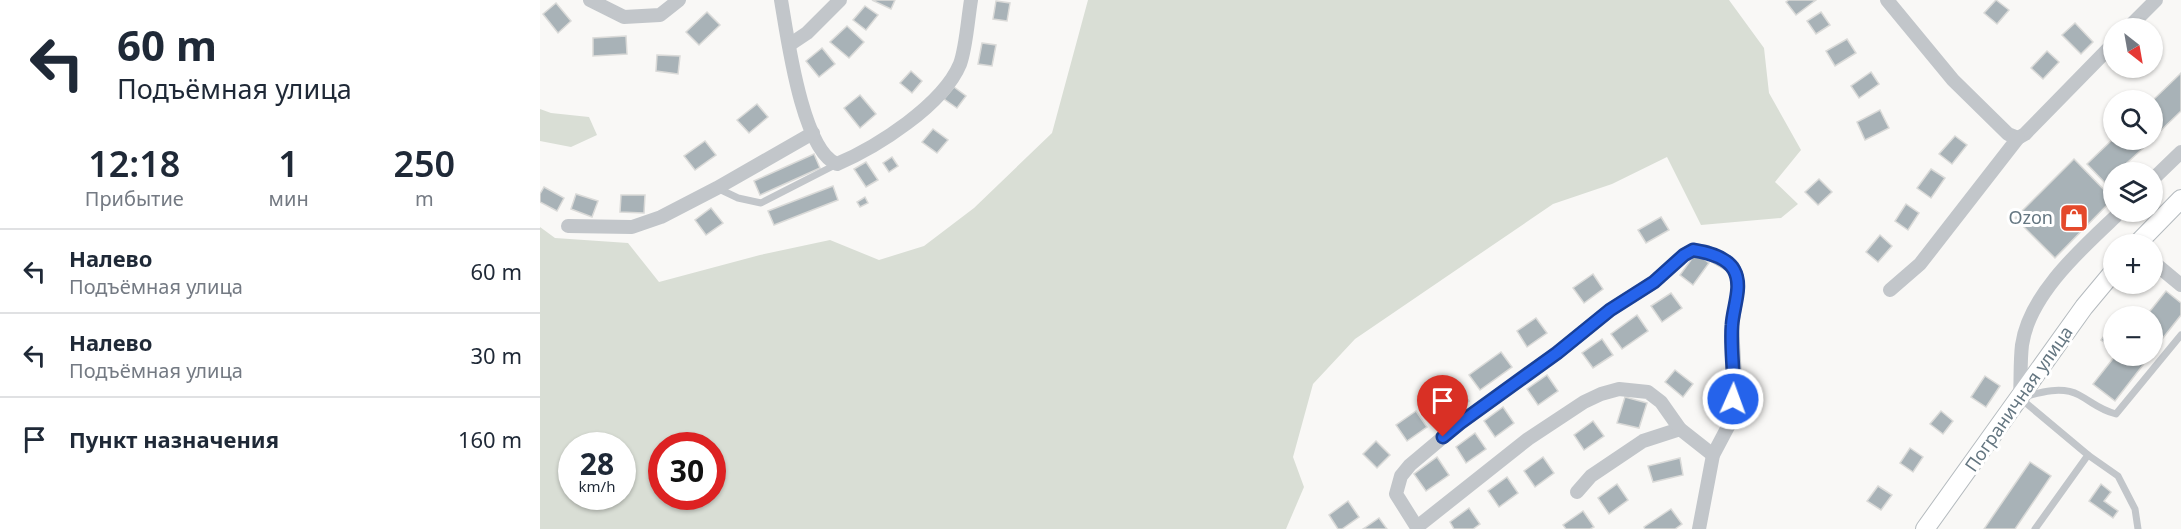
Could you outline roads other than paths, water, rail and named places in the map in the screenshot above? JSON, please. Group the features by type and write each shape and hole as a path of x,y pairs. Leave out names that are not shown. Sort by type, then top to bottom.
{"main road":[{"path":"2147,234 2181,199"},
{"name":"Пограничная улица","path":"1925,529 2084,307 2103,284"}],"street":[{"path":"590,0 624,17 660,15 679,0"},
{"path":"781,0 792,72 813,133 830,161 837,164 859,155 922,112 943,90 960,63 971,0"},
{"path":"789,45 807,33 840,0"},
{"path":"1887,0 1953,80 2008,134 2021,136"},
{"path":"2138,18 2156,0"},
{"path":"1890,290 1920,264 2021,136 2103,55"},
{"path":"568,226 632,227 661,217 717,189 813,133"},
{"path":"2163,169 2181,152"},
{"path":"2020,398 2022,343 2034,309 2051,284 2110,222"},
{"path":"1699,529 1713,455 1731,421 1735,378 1732,326 1738,289 1733,267 1707,252 1693,250 1684,255 1654,282 1610,310 1557,353 1460,423 1410,465 1401,476 1397,486 1396,494 1418,528 1528,439 1584,402 1619,389 1648,392 1661,402 1680,429 1713,455"},
{"path":"2163,270 2181,285"},
{"path":"1577,492 1591,476 1643,441 1680,429"}],"lane":[{"path":"717,189 738,198 760,203 837,164"},
{"path":"2020,398 2048,390 2077,393 2102,410 2116,414 2181,335"},
{"path":"2020,398 2088,455 2118,476 2135,509 2138,529"},
{"path":"2035,529 2088,455"}],"place":[{"name":"Ozon","path":"2074,218"}]}
